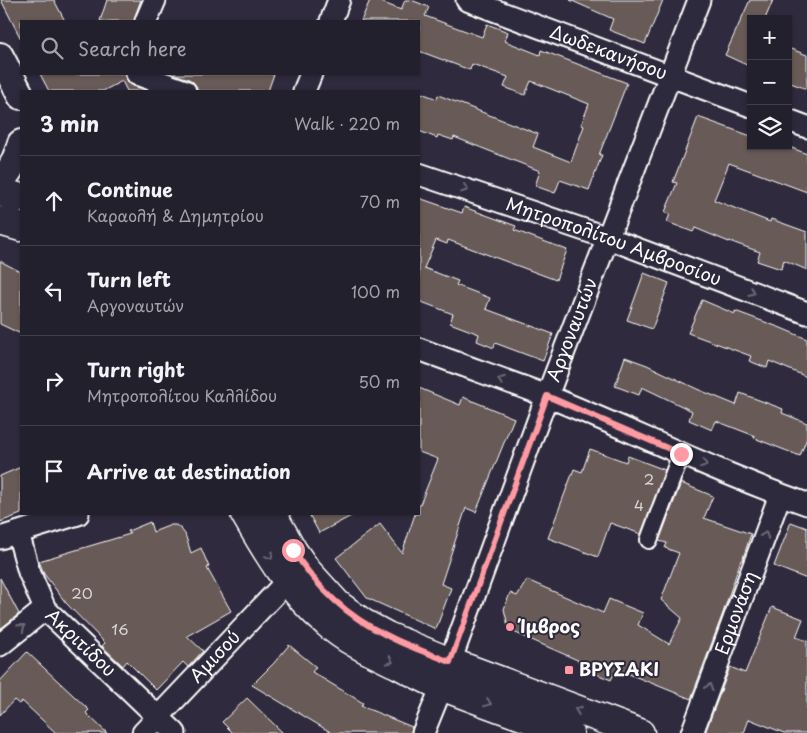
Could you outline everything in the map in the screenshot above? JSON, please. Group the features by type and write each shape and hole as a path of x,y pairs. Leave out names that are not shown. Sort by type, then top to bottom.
{"main road":[{"path":"0,192 20,198"},
{"path":"0,221 20,227"},
{"path":"246,515 272,561 312,610 340,634 378,656 446,674 640,733"},
{"path":"273,515 299,561 337,604 446,674 569,733"}],"street":[{"path":"146,20 155,0"},
{"path":"330,20 339,0"},
{"name":"Δωδεκανήσου","path":"467,0 508,7 669,76 748,105"},
{"name":"Αργοναυτών","path":"423,733 547,396 698,0"},
{"path":"0,56 20,94"},
{"path":"140,75 182,90"},
{"path":"304,90 311,75"},
{"path":"792,121 807,127"},
{"path":"0,182 9,172 20,146"},
{"name":"Μητροπολίτου Αμβροσίου","path":"420,174 608,238 807,313"},
{"path":"420,349 547,396 681,454 780,495 807,504"},
{"path":"649,540 681,454"},
{"name":"Ερμονάση","path":"692,733 780,495"},
{"path":"9,536 75,515"},
{"name":"Ακριτίδου","path":"9,536 29,572 45,609 175,733"},
{"name":"Αμισού","path":"143,733 287,581"},
{"path":"0,645 45,609"}],"building":[{"path":"1,0 54,0 64,20 20,20 20,37"},
{"path":"107,0 141,0 134,20 100,20"},
{"path":"370,0 376,0 401,10 405,0 411,0 429,7 425,16 482,37 487,24 508,32 505,41 540,55 541,50 627,83 599,155 602,155 589,190 560,180 555,193 535,186 540,171 454,137 453,140 438,135 437,138 420,131 420,92 437,99 438,95 538,134 533,147 571,162 584,126 581,125 589,104 531,81 525,95 504,87 508,77 472,64 470,70 420,51 420,20 361,20"},
{"path":"570,0 663,0 645,44 609,30 613,19"},
{"path":"750,0 773,0 767,15 747,15 747,65 725,55"},
{"path":"792,49 807,55 807,89 792,83"},
{"path":"41,75 125,75 128,82 133,86 145,90 126,90 122,81 105,90 48,90"},
{"path":"177,75 274,75 268,90 197,90 194,83"},
{"path":"698,117 747,135 747,150 792,150 792,148 807,154 807,192 729,163 714,200 770,222 771,219 807,232 807,270 784,260 781,269 757,261 760,252 695,228 693,232 667,222 670,214 665,212 677,183 673,182"},
{"path":"420,198 462,213 464,207 516,226 514,230 567,250 556,280 448,240 447,244 436,240 424,268 458,281 456,285 490,298 486,309 553,334 543,361 495,343 494,348 477,341 479,334 450,323 453,314 420,301"},
{"path":"0,261 20,271 20,334 0,324"},
{"path":"644,273 669,283 652,329 627,320"},
{"path":"702,300 735,314 735,311 807,339 807,377 769,361 767,368 749,361 751,356 688,333"},
{"path":"625,357 736,405 740,393 783,409 782,413 807,423 807,438 800,456 716,421 712,430 689,420 692,411 642,387 639,395 615,386"},
{"path":"420,388 460,405 463,397 514,418 476,512 466,508 441,584 451,588 436,629 367,598 336,558 380,524 402,553 415,515 420,515 420,504 438,459 420,452"},
{"path":"590,449 626,462 628,456 665,470 641,534 610,523 598,557 548,538 574,469 582,472"},
{"path":"20,467 20,514 0,522 0,476"},
{"path":"681,483 713,496 704,518 751,534 691,699 619,670 611,680 580,667 582,662 509,630 504,609 510,593 517,596 527,580 603,613 609,599 643,613 638,625 669,644 682,618 661,600 679,553 665,548 667,543 659,541"},
{"path":"310,515 353,515 319,533"},
{"path":"150,522 153,532 176,525 185,534 191,553 201,548 209,567 207,568 231,611 187,636 203,651 188,667 183,662 156,690 127,661 123,666 102,646 105,643 66,603 44,574 39,561 130,534 128,531"},
{"path":"791,522 807,528 807,579 774,566"},
{"path":"0,578 19,614 0,629"},
{"path":"772,607 803,619 796,637 807,641 807,733 784,733 749,719 744,733 705,733 730,667 745,673"},
{"path":"289,645 316,667 312,672 363,703 361,706 412,727 411,733 332,733 252,685"},
{"path":"27,652 89,710 86,713 107,733 56,733 22,701 19,704 14,700 0,715 0,681"},
{"path":"247,698 283,733 233,733 222,722"}],"place":[{"name":"Ίμβρος","path":"510,627"},
{"name":"ΒΡΥΣΑΚΙ","path":"569,670"}],"route":[{"path":"293,550 307,571 337,604 386,636 450,662 547,396 681,454"}]}
